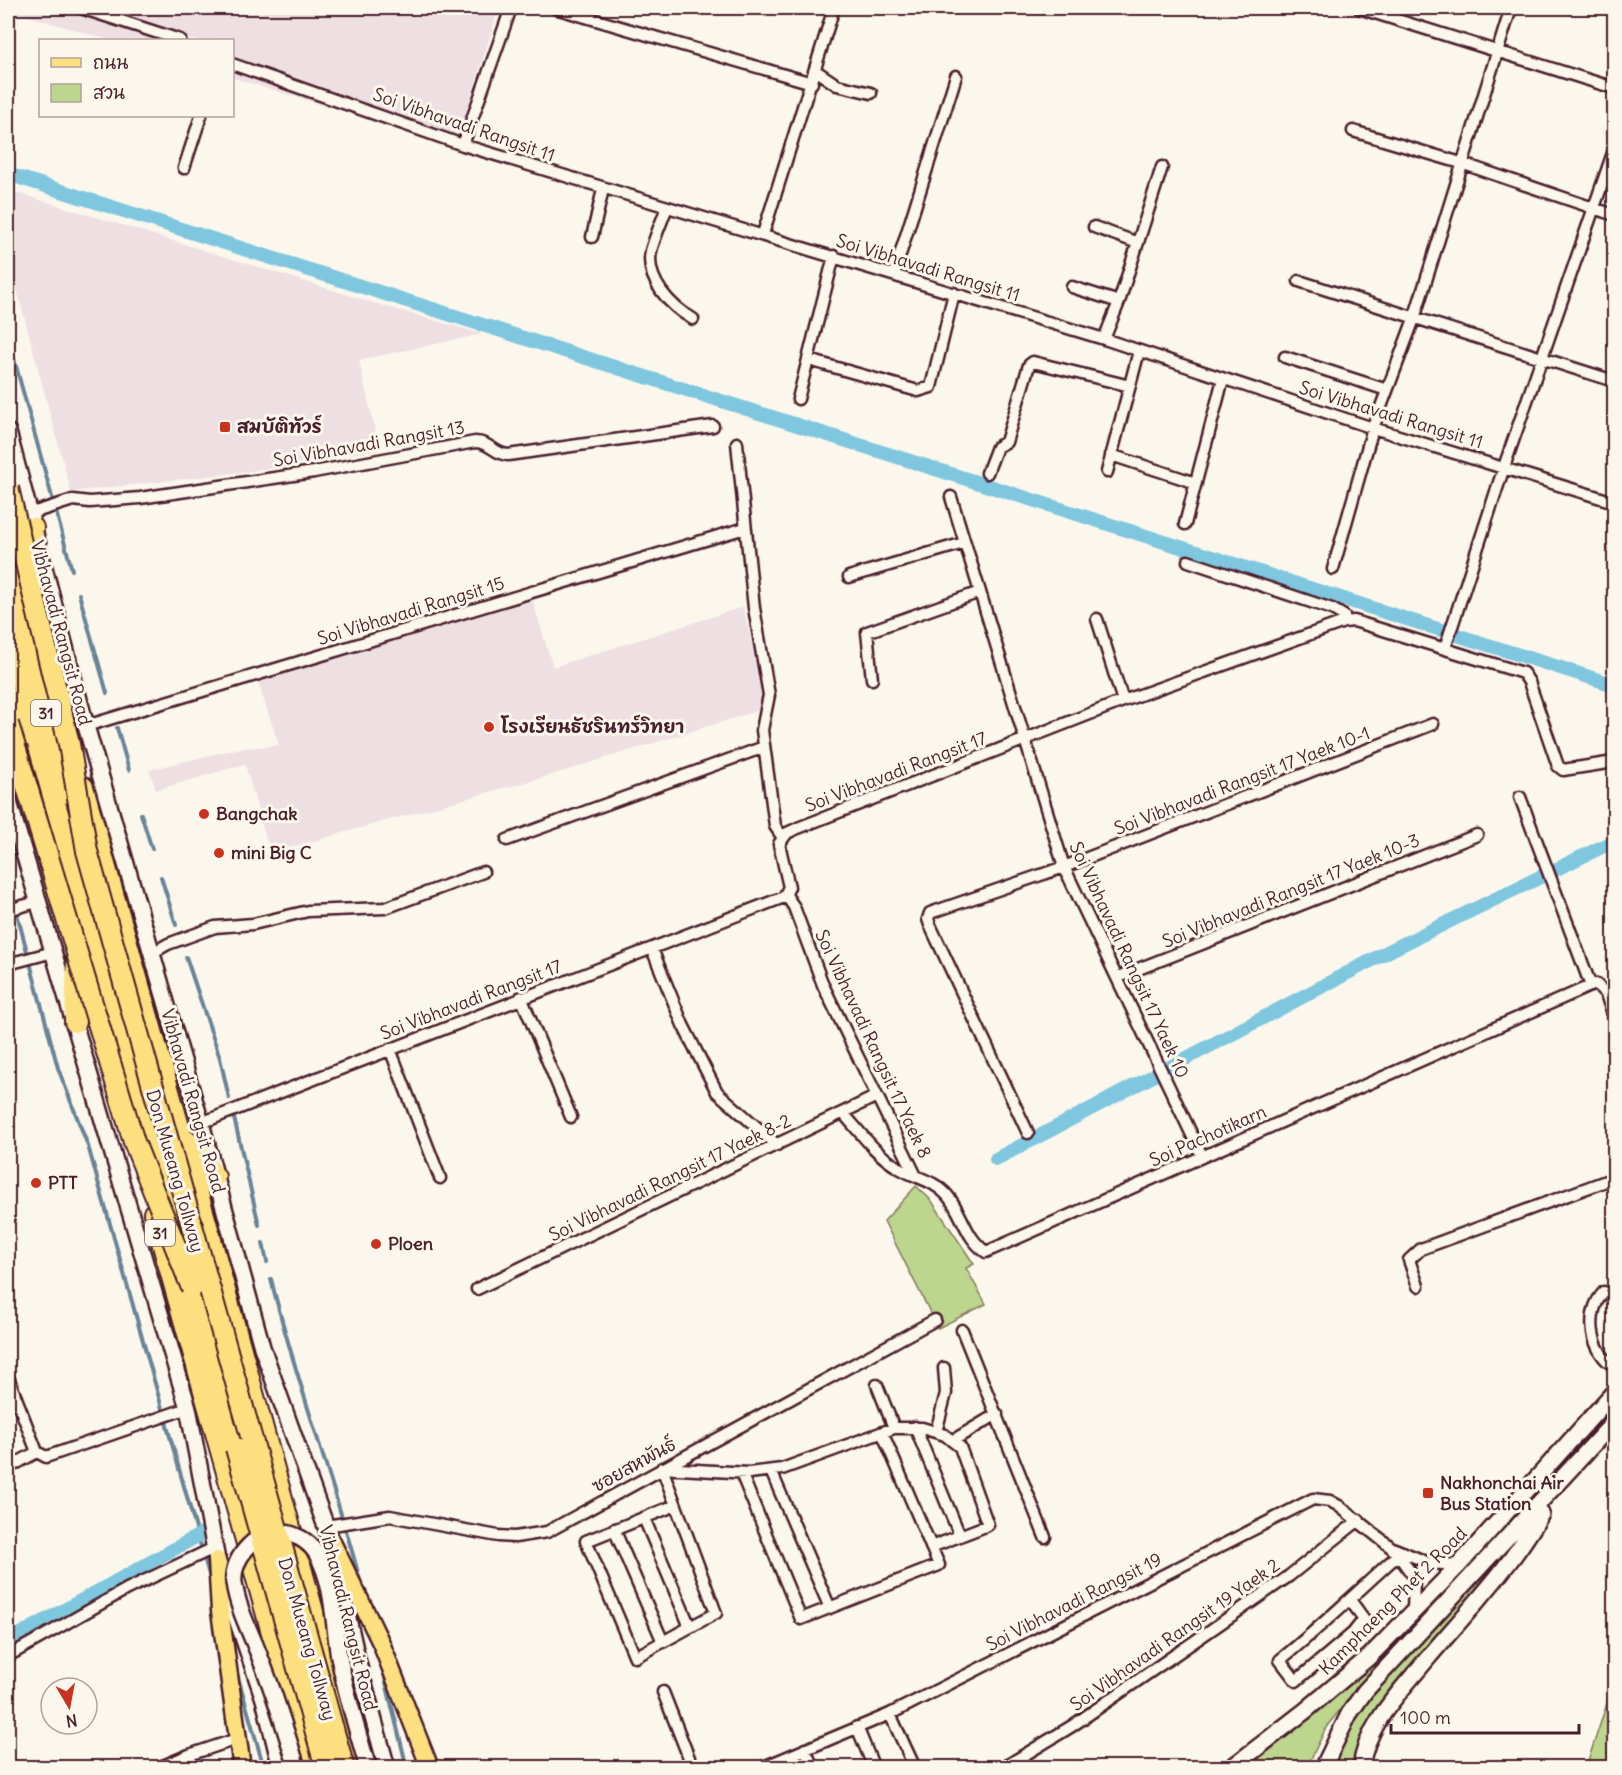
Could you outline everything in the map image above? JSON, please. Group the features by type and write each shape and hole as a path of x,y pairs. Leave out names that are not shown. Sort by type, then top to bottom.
{"highway":[{"path":"8,488 69,744 87,850"},
{"name":"Vibhavadi Rangsit Road","path":"8,520 16,579 181,1130 356,1767"},
{"path":"16,579 31,521"},
{"name":"Don Mueang Tollway","path":"16,579 87,850 344,1767"},
{"name":"Don Mueang Tollway","path":"8,637 326,1767"},
{"name":"31","path":"8,699 310,1767"},
{"path":"8,724 134,1142 192,1288"},
{"path":"75,1022 78,942"},
{"path":"181,1130 215,1177"}],"main road":[{"name":"Vibhavadi Rangsit Road","path":"8,432 86,726 201,1122 262,1347 332,1529 358,1663 387,1767"},
{"name":"31","path":"8,799 10,819 75,1022 188,1408 216,1554 264,1699 281,1767"},
{"name":"Kamphaeng Phet 2 Road","path":"1231,1767 1337,1685 1413,1614 1614,1392"},
{"path":"1323,1767 1348,1714 1365,1691 1552,1493 1614,1422"},
{"path":"1361,1767 1366,1746 1382,1714 1510,1560 1540,1516 1552,1493"},
{"path":"332,1529 381,1643 430,1767"},
{"path":"297,1767 234,1581 240,1556 248,1547 265,1536 283,1533 298,1537 310,1545 323,1568 339,1661 368,1767"},
{"path":"216,1554 220,1611 242,1767"}],"street":[{"path":"81,8 177,39"},
{"path":"464,145 511,8"},
{"path":"555,8 812,83"},
{"path":"763,234 834,8"},
{"path":"1359,8 1614,88"},
{"path":"1333,568 1373,428 1414,319 1511,8"},
{"name":"Soi Vibhavadi Rangsit 11","path":"234,65 464,145 1104,339 1373,428 1504,466 1614,502"},
{"path":"816,71 837,86 871,93"},
{"path":"894,274 956,76"},
{"path":"184,168 201,117"},
{"path":"1353,131 1461,163 1614,214"},
{"path":"1445,648 1504,466 1614,150"},
{"path":"1104,339 1119,302 1162,167"},
{"path":"592,237 603,189"},
{"path":"667,207 650,254 653,270 668,301 693,319"},
{"path":"1094,227 1138,243"},
{"path":"798,399 834,256"},
{"path":"1299,281 1614,381"},
{"path":"1072,287 1119,302"},
{"path":"809,360 918,391 931,387 954,293"},
{"path":"1107,472 1139,351"},
{"path":"1285,357 1387,390"},
{"path":"987,473 997,447 1006,442 1029,365 1032,362 1130,386"},
{"path":"1185,524 1223,378"},
{"name":"Soi Vibhavadi Rangsit 13","path":"31,521 45,507 73,500 90,502 140,498 314,472 475,442 488,444 499,454 508,455 713,426"},
{"path":"737,443 754,608 769,695 762,730 775,826 783,838 779,843 789,886 786,895"},
{"path":"1111,455 1196,483"},
{"name":"Soi Vibhavadi Rangsit 17 Yaek 10","path":"951,497 1064,867 1202,1156"},
{"name":"Soi Vibhavadi Rangsit 15","path":"86,726 745,528"},
{"path":"849,577 964,543"},
{"path":"1188,561 1332,609 1344,616 1345,622"},
{"path":"872,679 867,632 980,592"},
{"path":"1098,620 1123,701"},
{"name":"Soi Vibhavadi Rangsit 17","path":"783,838 798,828 1123,701 1253,652 1354,621 1523,673 1529,682 1558,766 1563,770 1614,762"},
{"name":"Soi Vibhavadi Rangsit 17 Yaek 10-1","path":"1028,1132 928,919 934,910 1064,867 1433,724"},
{"path":"507,840 764,747"},
{"path":"1520,797 1591,986 1596,984 1602,988 1614,1018"},
{"name":"Soi Vibhavadi Rangsit 17 Yaek 10-3","path":"1118,977 1477,834"},
{"path":"152,953 168,944 221,926 253,924 308,910 386,908 483,872"},
{"name":"Soi Vibhavadi Rangsit 17","path":"201,1122 521,997 652,949 786,895"},
{"name":"Soi Vibhavadi Rangsit 17 Yaek 8","path":"786,895 794,907 823,985 916,1176"},
{"path":"8,910 38,902"},
{"path":"652,949 683,1025 717,1092 777,1145"},
{"path":"8,964 53,952"},
{"name":"Soi Pachotikarn","path":"843,1113 878,1153 899,1169 933,1184 948,1196 967,1231 978,1247 986,1252 1591,986"},
{"path":"521,997 571,1117"},
{"path":"390,1049 440,1178"},
{"name":"Soi Vibhavadi Rangsit 17 Yaek 8-2","path":"477,1289 877,1096"},
{"path":"1418,1286 1409,1260 1421,1249 1614,1178"},
{"path":"1604,1292 1598,1298 1591,1317 1594,1337 1605,1361 1614,1366"},
{"name":"ซอยสหพันธ์","path":"332,1529 351,1522 390,1516 498,1536 529,1536 547,1532 935,1320"},
{"path":"962,1330 1045,1538"},
{"path":"936,1432 946,1393 944,1368"},
{"path":"8,1377 37,1452 42,1456 52,1456 188,1408"},
{"path":"877,1385 894,1428"},
{"path":"952,1441 997,1414"},
{"path":"676,1505 586,1541 635,1657 716,1613 676,1505 662,1468 741,1473 771,1471 801,1464 894,1428 915,1427 936,1432 960,1447 988,1525 931,1547"},
{"path":"915,1427 960,1536"},
{"path":"741,1473 801,1619 939,1565 882,1432"},
{"path":"8,1468 37,1452"},
{"path":"771,1471 830,1608"},
{"name":"Soi Vibhavadi Rangsit 19","path":"760,1767 890,1714 1298,1504 1314,1499 1330,1501 1359,1520 1395,1552 1414,1577 1413,1614"},
{"path":"644,1518 690,1627"},
{"name":"Soi Vibhavadi Rangsit 19 Yaek 2","path":"1003,1767 1072,1726 1289,1576 1359,1520"},
{"path":"614,1529 663,1642"},
{"path":"1350,1600 1364,1619 1353,1633 1296,1681 1280,1660 1350,1600 1395,1552"},
{"name":"Soi Vibhavadi Rangsit 19","path":"1395,1552 1429,1563 1459,1565"},
{"path":"8,1656 127,1589 216,1554"},
{"path":"663,1692 693,1767"},
{"path":"890,1714 915,1767"},
{"path":"857,1727 874,1767"},
{"path":"158,1767 237,1739"},
{"path":"805,1749 813,1767"},
{"path":"189,1755 193,1767"}],"shaded area":[{"path":"8,8 499,8 459,135 323,105 234,78 234,39 106,39 8,10"},
{"path":"8,190 482,334 359,360 379,449 252,471 71,492 8,256"},
{"name":"โรงเรียนธัชรินทร์วิทยา","path":"532,599 553,667 743,607 764,693 760,710 548,776 270,853 245,764 156,790 149,770 236,749 279,745 258,682"}],"green space":[{"path":"916,1186 931,1200 974,1264 966,1268 986,1304 938,1328 884,1221"},
{"path":"1614,1403 1614,1412 1528,1511 1361,1684 1327,1726 1307,1767 1247,1768 1368,1670 1548,1483"},
{"path":"1502,1558 1394,1691 1357,1767 1330,1768 1360,1712 1381,1684 1430,1630"},
{"path":"1614,1682 1614,1764 1613,1767 1597,1767 1588,1761"}],"waterway":[{"path":"8,174 1614,685"},
{"path":"8,337 72,570"},
{"path":"79,594 107,693"},
{"path":"117,728 129,770"},
{"path":"141,814 152,849"},
{"path":"996,1159 1393,949 1614,841"},
{"path":"161,877 176,925"},
{"path":"8,880 58,1068 88,1146 211,1582"},
{"path":"186,957 220,1058 229,1098"},
{"path":"234,1118 259,1225"},
{"path":"263,1243 267,1262"},
{"path":"271,1279 361,1584"},
{"path":"8,1641 212,1528"},
{"path":"382,1666 407,1768"},
{"path":"236,1670 264,1768"}],"place":[{"name":"สมบัติทัวร์","path":"225,427"},
{"name":"โรงเรียนธัชรินทร์วิทยา","path":"489,727"},
{"name":"Bangchak","path":"204,814"},
{"name":"mini Big C","path":"219,853"},
{"name":"PTT","path":"36,1183"},
{"name":"Ploen","path":"376,1244"},
{"name":"Nakhonchai Air Bus Station","path":"1428,1493"}]}
